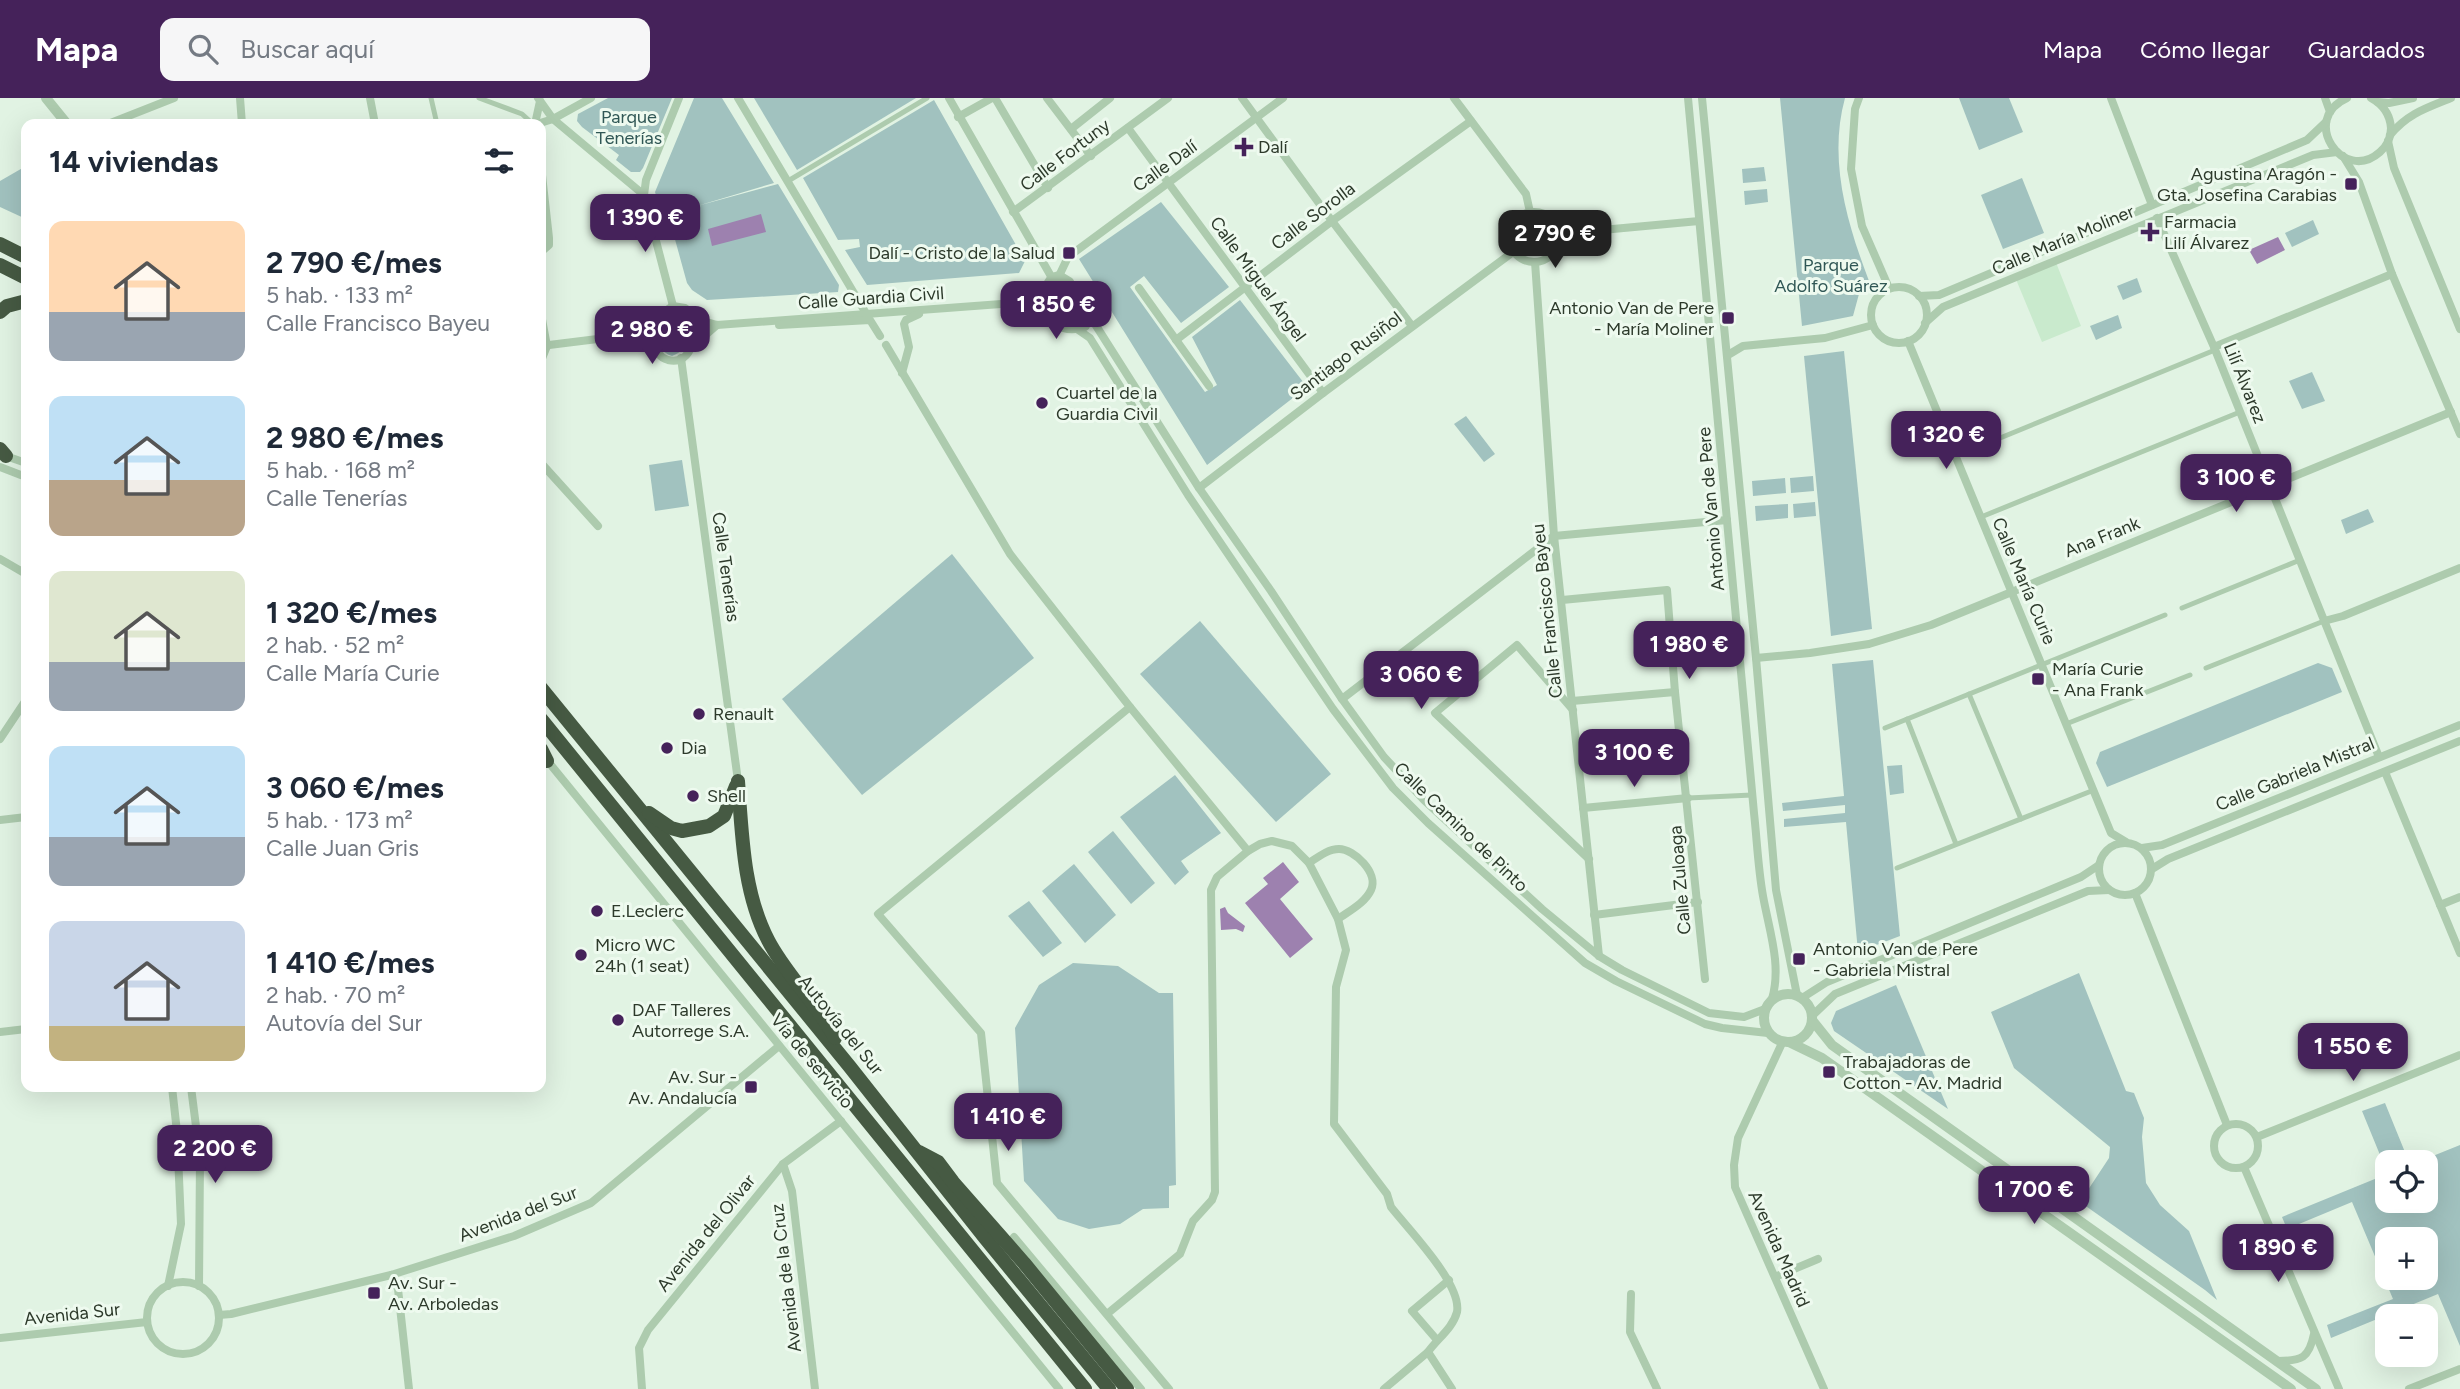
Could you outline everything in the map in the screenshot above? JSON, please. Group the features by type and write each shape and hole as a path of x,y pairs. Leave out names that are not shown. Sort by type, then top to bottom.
{"highway":[{"path":"0,244 21,254"},
{"path":"0,265 21,276"},
{"path":"0,312 6,306 21,302"},
{"name":"Autovía del Sur","path":"546,694 1109,1389"},
{"path":"546,725 1085,1389"},
{"path":"637,805 671,828 694,831 709,826 724,816 738,781"},
{"path":"738,781 748,874 762,926 788,972 824,1017 850,1067"},
{"path":"915,1150 938,1162 957,1177 1014,1237"},
{"path":"938,1162 1127,1389"}],"street":[{"path":"46,98 63,119"},
{"path":"121,119 174,98"},
{"path":"240,98 242,119"},
{"path":"370,98 374,119"},
{"path":"431,98 436,119"},
{"path":"479,98 528,119"},
{"path":"546,121 591,98"},
{"path":"673,306 644,195 648,174 679,98"},
{"path":"738,98 867,314"},
{"path":"788,181 927,98"},
{"path":"949,98 1044,266 1055,277 1069,282 1088,313 1087,322 1077,328 1061,327 1027,302 1045,289 1055,277"},
{"path":"958,117 994,98 1048,188"},
{"path":"1047,98 1091,156"},
{"path":"1071,129 1110,98"},
{"name":"Calle Fortuny","path":"1013,212 1168,98"},
{"path":"1242,98 1412,326"},
{"name":"Calle Dalí","path":"1055,277 1065,259 1283,98"},
{"path":"1454,98 1526,194 1530,212"},
{"name":"Antonio Van de Pere","path":"1688,98 1752,795 1762,892 1777,968 1777,983 1772,999"},
{"name":"Antonio Van de Pere","path":"1702,98 1776,890 1800,997"},
{"path":"1859,98 1855,109 1851,169 1862,226 1889,288"},
{"path":"2111,98 2152,205"},
{"path":"2325,98 2330,112"},
{"path":"2347,98 2330,112 2326,133 2330,144 2359,182 2392,274 2460,434"},
{"path":"2374,100 2389,103 2413,98"},
{"name":"Calle María Moliner","path":"1925,323 1943,307 2313,155 2323,152 2340,154 2353,160 2374,156 2382,150 2401,122 2419,111 2451,98"},
{"path":"536,119 539,100"},
{"path":"539,100 553,119 644,195"},
{"path":"2374,100 2389,117 2394,168 2460,329"},
{"name":"Calle Sorolla","path":"1176,340 1332,221 1471,121"},
{"name":"Calle María Moliner","path":"1919,296 1937,296 2307,140 2326,122"},
{"name":"Calle Miguel Ángel","path":"1128,128 1323,393"},
{"path":"628,180 642,179 648,174"},
{"path":"546,211 549,238 546,248"},
{"path":"1530,212 1544,213 1551,218 1559,234 1556,249 1551,256 1535,262 1519,258 1513,252 1509,236 1510,228 1520,216 1530,212"},
{"name":"Lilí Álvarez","path":"2157,218 2240,412 2379,757"},
{"path":"1559,234 1699,220"},
{"name":"Santiago Rusiñol","path":"1199,488 1513,252"},
{"name":"Calle Francisco Bayeu","path":"1535,262 1554,536 1599,956"},
{"path":"1956,456 2392,274"},
{"path":"1139,288 1209,386"},
{"path":"1889,288 1906,288 1919,296 1924,304 1925,323 1915,337 1900,342 1884,338 1873,325 1871,316 1875,299 1889,288"},
{"path":"1045,289 1043,299 1048,317"},
{"name":"Calle Guardia Civil","path":"693,315 717,325 1027,302"},
{"path":"692,347 696,331 693,315 685,308 673,306 663,313 654,332 656,348 663,358 671,360 681,358 717,325"},
{"path":"902,373 909,347 904,324 911,317 932,310"},
{"name":"Calle Camino de Pinto","path":"1088,313 1199,488 1342,699 1384,757 1424,800 1542,909 1599,956 1709,1013 1744,1017 1765,1009"},
{"path":"763,322 793,326 870,320 880,336"},
{"path":"1728,355 1743,346 1825,338 1873,325"},
{"name":"Calle Camino de Pinto","path":"1077,328 1090,338 1195,505 1333,709 1393,788 1428,823 1585,963 1705,1024 1768,1033"},
{"path":"546,346 654,332"},
{"path":"1726,338 1743,346"},
{"name":"Calle María Curie","path":"1908,341 2111,833"},
{"path":"886,345 1010,554 1248,851"},
{"name":"Calle Tenerías","path":"681,358 738,781"},
{"path":"1981,517 2240,412"},
{"name":"Ana Frank","path":"1756,658 1869,644 1931,625 2451,412"},
{"path":"2,461 21,463"},
{"path":"2,461 21,474"},
{"path":"546,469 598,526"},
{"path":"1342,699 1554,536 1727,520"},
{"path":"0,559 21,571"},
{"path":"2182,608 2300,560"},
{"path":"2206,668 2460,568"},
{"name":"Calle Zuloaga","path":"1562,600 1667,590 1705,979"},
{"path":"1885,728 2165,615"},
{"path":"1589,859 1435,713 1517,645 1572,706 1675,692"},
{"path":"2067,724 2189,675"},
{"path":"1969,694 2021,819"},
{"path":"1130,707 878,914 981,1033 997,1183 1169,1389"},
{"path":"0,739 21,708"},
{"path":"1907,719 1956,844"},
{"name":"Calle Gabriela Mistral","path":"2142,848 2162,845 2460,724"},
{"name":"Calle Gabriela Mistral","path":"2152,869 2168,859 2460,741"},
{"name":"Vía de servicio","path":"546,759 1059,1389"},
{"path":"2385,772 2460,953"},
{"path":"1897,869 2094,790"},
{"path":"1583,808 1752,795"},
{"path":"0,820 21,818"},
{"path":"1812,1018 1835,994 2088,891 2109,890 2120,895 2135,893 2147,883 2152,869 2148,855 2142,848 2111,833 2108,849 2099,865 2100,878 2109,890"},
{"path":"1107,1314 1180,1254 1193,1222 1212,1200 1215,1192 1211,890 1217,877 1260,844 1272,841 1292,845 1309,863 1338,919 1346,950 1336,986 1334,1124 1387,1194 1391,1207 1449,1280 1456,1296 1457,1312 1449,1328 1428,1352 1384,1389"},
{"path":"2108,849 2126,842"},
{"path":"1309,863 1329,851 1344,849 1370,869 1374,878 1372,889 1364,899 1338,919"},
{"path":"1800,997 1827,982 2081,877 2099,865"},
{"path":"2135,893 2227,1125"},
{"path":"2440,905 2460,897"},
{"path":"1594,915 1698,902"},
{"path":"1786,1042 1802,1038 1810,1027 1812,1018 1810,1007 1800,997 1786,993 1772,999 1765,1009 1763,1021 1768,1033 1786,1042 1822,1058 2291,1389"},
{"path":"1812,1018 1832,1045 2316,1389"},
{"path":"0,1032 21,1030"},
{"name":"Avenida Madrid","path":"1786,1042 1738,1138 1734,1165 1735,1187 1824,1389"},
{"name":"Avenida del Sur","path":"219,1315 391,1275 514,1236 591,1203 779,1046"},
{"path":"2257,1137 2460,1055"},
{"path":"168,1286 181,1224 173,1092"},
{"path":"192,1092 200,1158 199,1286"},
{"name":"Avenida del Olivar","path":"642,1389 639,1348 649,1330 783,1164 841,1121"},
{"path":"2237,1123 2246,1126 2257,1137 2258,1152 2251,1163 2244,1167 2227,1166 2216,1155 2215,1138 2227,1125 2237,1123"},
{"name":"Avenida de la Cruz","path":"783,1164 792,1191 815,1389"},
{"path":"2244,1167 2339,1389"},
{"path":"1014,1237 1141,1389"},
{"path":"1775,1277 1818,1259"},
{"path":"391,1275 398,1289 409,1389"},
{"path":"1437,1340 1412,1311 1449,1280"},
{"path":"189,1283 199,1286 209,1293 216,1303 218,1326 205,1346 195,1352 174,1353 156,1341 147,1322 152,1300 168,1286 189,1283"},
{"path":"1631,1294 1630,1332 1657,1389"},
{"name":"Avenida Sur","path":"0,1338 147,1322"},
{"path":"2278,1361 2303,1358 2311,1348 2314,1334"},
{"path":"1428,1352 1452,1389"},
{"path":"2409,1389 2460,1369"}],"green space":[{"name":"Parque Tenerías","path":"608,98 672,98 640,172 631,172 616,160 619,155 577,121 578,114"},
{"path":"694,98 722,98 774,183 697,206 778,184 839,285 838,292 707,300 692,290 687,283 668,214 662,215 655,192"},
{"path":"754,98 916,98 797,170"},
{"name":"Parque Adolfo Suárez","path":"1780,98 1845,98 1838,145 1842,191 1869,281 1859,294 1853,316 1802,326"},
{"path":"1959,98 2009,98 2023,132 1979,150"},
{"path":"934,100 1025,261 1019,273 867,285 845,250 860,247 859,239 838,240 803,178"},
{"path":"1764,167 1766,181 1743,183 1742,169"},
{"path":"21,169 21,217 0,207 0,181"},
{"path":"2022,178 2044,233 2003,249 1981,195"},
{"path":"1767,189 1768,202 1745,205 1744,191"},
{"path":"1161,202 1229,287 1181,323 1144,276 1130,287 1205,392 1217,385 1192,337 1240,300 1307,387 1207,465 1079,259"},
{"path":"2313,220 2319,234 2292,247 2285,233"},
{"path":"2137,278 2142,292 2123,300 2117,286"},
{"path":"1055,282 1066,285 1082,311 1081,321 1064,321 1053,313 1050,298"},
{"path":"676,310 687,315 691,334 683,349 672,356 661,347 659,333 665,320"},
{"path":"2118,315 2122,328 2096,340 2090,326"},
{"path":"1844,351 1872,629 1831,636 1804,356"},
{"path":"2312,372 2325,401 2302,409 2289,381"},
{"path":"1466,416 1495,454 1484,462 1454,424"},
{"path":"682,460 689,506 655,511 649,465"},
{"path":"1813,476 1814,491 1791,493 1790,478"},
{"path":"1785,478 1786,493 1753,496 1752,481"},
{"path":"1815,502 1816,516 1794,518 1793,504"},
{"path":"1788,504 1788,518 1756,521 1755,506"},
{"path":"2368,509 2374,522 2346,534 2341,520"},
{"path":"952,554 1034,658 862,795 782,699"},
{"path":"1200,621 1331,774 1276,822 1140,674"},
{"path":"1873,660 1900,936 1858,952 1846,822 1784,827 1784,819 1845,813 1845,805 1783,811 1782,803 1844,796 1832,664"},
{"path":"2318,663 2332,668 2342,692 2107,787 2096,763 2100,752"},
{"path":"1902,765 1904,793 1890,795 1887,766"},
{"path":"1175,775 1221,833 1181,861 1189,872 1175,885 1120,817"},
{"path":"1113,831 1155,883 1131,904 1088,852"},
{"path":"1074,864 1116,915 1085,943 1042,891"},
{"path":"1029,901 1062,943 1043,957 1008,916"},
{"path":"1073,963 1118,966 1159,993 1173,993 1176,1185 1169,1186 1169,1208 1143,1209 1120,1224 1089,1229 1058,1219 1024,1181 1015,1028 1039,985"},
{"path":"2079,973 2126,1091 2134,1093 2144,1118 2142,1137 2146,1183 2160,1205 2189,1231 2217,1300 2080,1202 2109,1158 2110,1147 2014,1068 1991,1012"},
{"path":"1896,985 1948,1109 1834,1031 1831,1023 1836,1011"},
{"path":"2385,1103 2404,1150 2378,1150 2362,1111"},
{"path":"2460,1145 2460,1346 2438,1294 2414,1304 2380,1304 2393,1299 2389,1290 2438,1290 2438,1227 2375,1227 2375,1256 2352,1202 2287,1229 2282,1217 2375,1179 2375,1213 2438,1213 2438,1154"},
{"path":"2375,1306 2375,1320 2331,1338 2327,1325"}],"shaded area":[{"path":"761,214 766,232 712,246 708,229"},
{"path":"2278,237 2285,250 2257,264 2249,250"},
{"path":"2055,260 2081,326 2042,342 2015,277"},
{"path":"1283,862 1299,882 1280,899 1313,939 1290,958 1245,903 1268,884 1263,878"},
{"path":"1225,907 1228,913 1245,926 1243,932 1236,929 1221,930 1220,909"}],"place":[{"name":"Dalí","path":"1244,147"},
{"name":"Agustina Aragón - Gta. Josefina Carabias","path":"2351,184"},
{"name":"Farmacia Lilí Álvarez","path":"2150,232"},
{"name":"Dalí - Cristo de la Salud","path":"1069,253"},
{"name":"Antonio Van de Pere - María Moliner","path":"1728,318"},
{"name":"Cuartel de la Guardia Civil","path":"1042,403"},
{"name":"María Curie - Ana Frank","path":"2038,679"},
{"name":"Renault","path":"699,714"},
{"name":"Dia","path":"667,748"},
{"name":"Shell","path":"693,796"},
{"name":"E.Leclerc","path":"597,911"},
{"name":"Micro WC 24h (1 seat)","path":"581,955"},
{"name":"Antonio Van de Pere - Gabriela Mistral","path":"1799,959"},
{"name":"DAF Talleres Autorrege S.A.","path":"618,1020"},
{"name":"Trabajadoras de Cotton - Av. Madrid","path":"1829,1072"},
{"name":"Av. Sur - Av. Andalucía","path":"751,1087"},
{"name":"Av. Sur - Av. Arboledas","path":"374,1293"}]}
